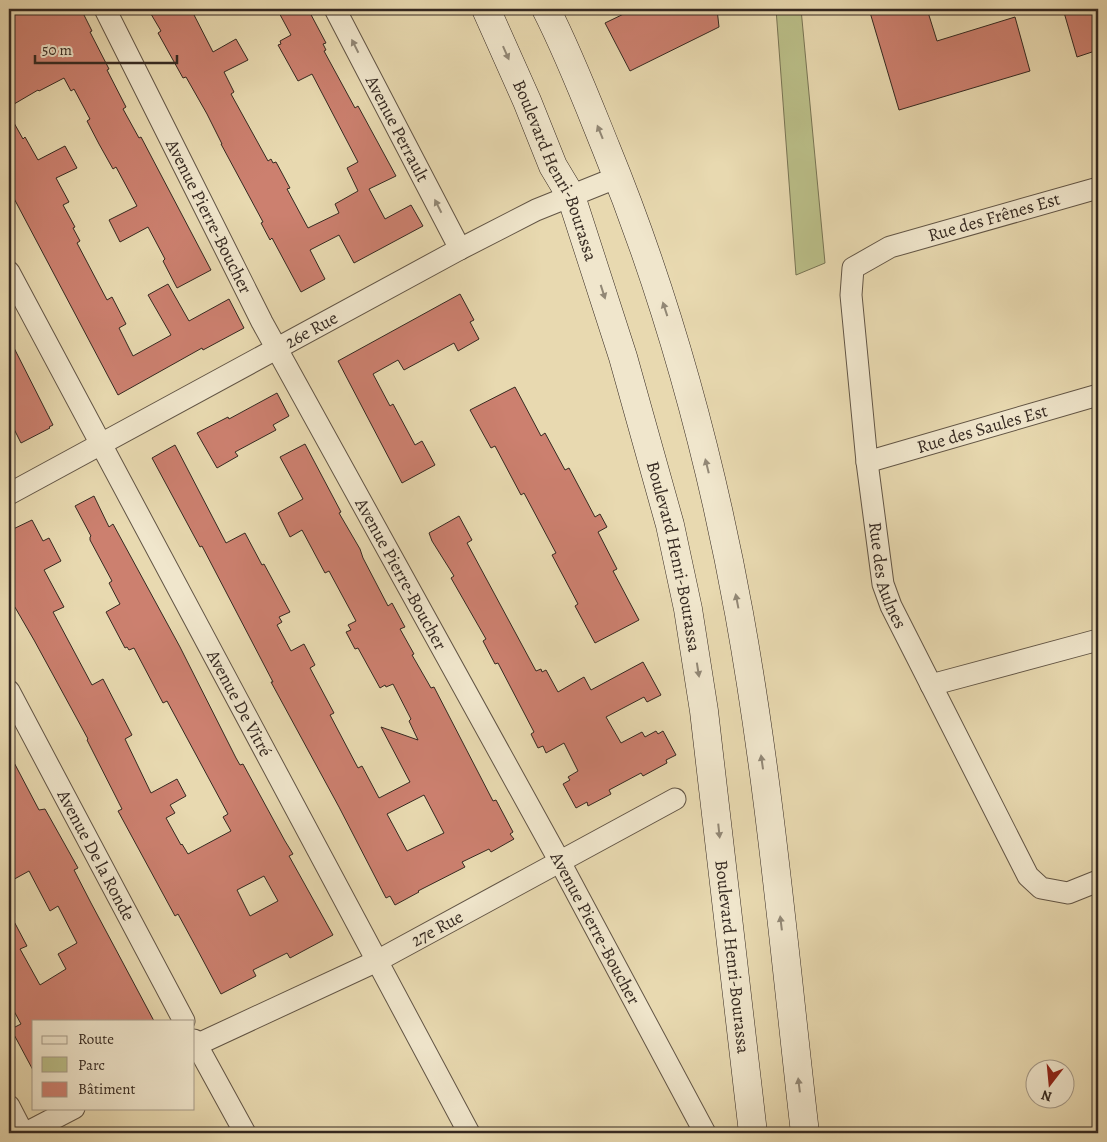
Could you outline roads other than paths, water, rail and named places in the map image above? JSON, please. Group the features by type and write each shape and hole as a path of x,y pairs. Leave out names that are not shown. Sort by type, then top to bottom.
{"main road":[{"name":"Boulevard Henri-Bourassa","path":"486,9 527,101 553,166 571,196 623,357 670,525 688,609 712,771 753,1133"},
{"path":"546,9 582,88 618,177 674,338 719,514 739,612 763,768 804,1133"}],"street":[{"name":"Avenue Pierre-Boucher","path":"105,9 262,322 560,862 705,1133"},
{"name":"Avenue Perrault","path":"335,9 460,249"},
{"name":"26e Rue","path":"9,494 460,249 536,210 618,177"},
{"name":"Rue des Frênes Est","path":"890,247 1098,188"},
{"name":"Rue des Aulnes","path":"890,247 853,268 851,299 867,462 883,584 891,606 1028,876 1041,888 1068,893 1098,881"},
{"name":"Avenue De Vitré","path":"9,272 469,1133"},
{"name":"Rue des Saules Est","path":"867,462 1098,395"},
{"path":"931,686 1098,640"},
{"name":"Avenue De la Ronde","path":"9,691 183,1020"},
{"name":"27e Rue","path":"195,1043 377,961 675,798"},
{"path":"195,1043 245,1133"},
{"path":"9,1106 25,1133 70,1110"}]}
